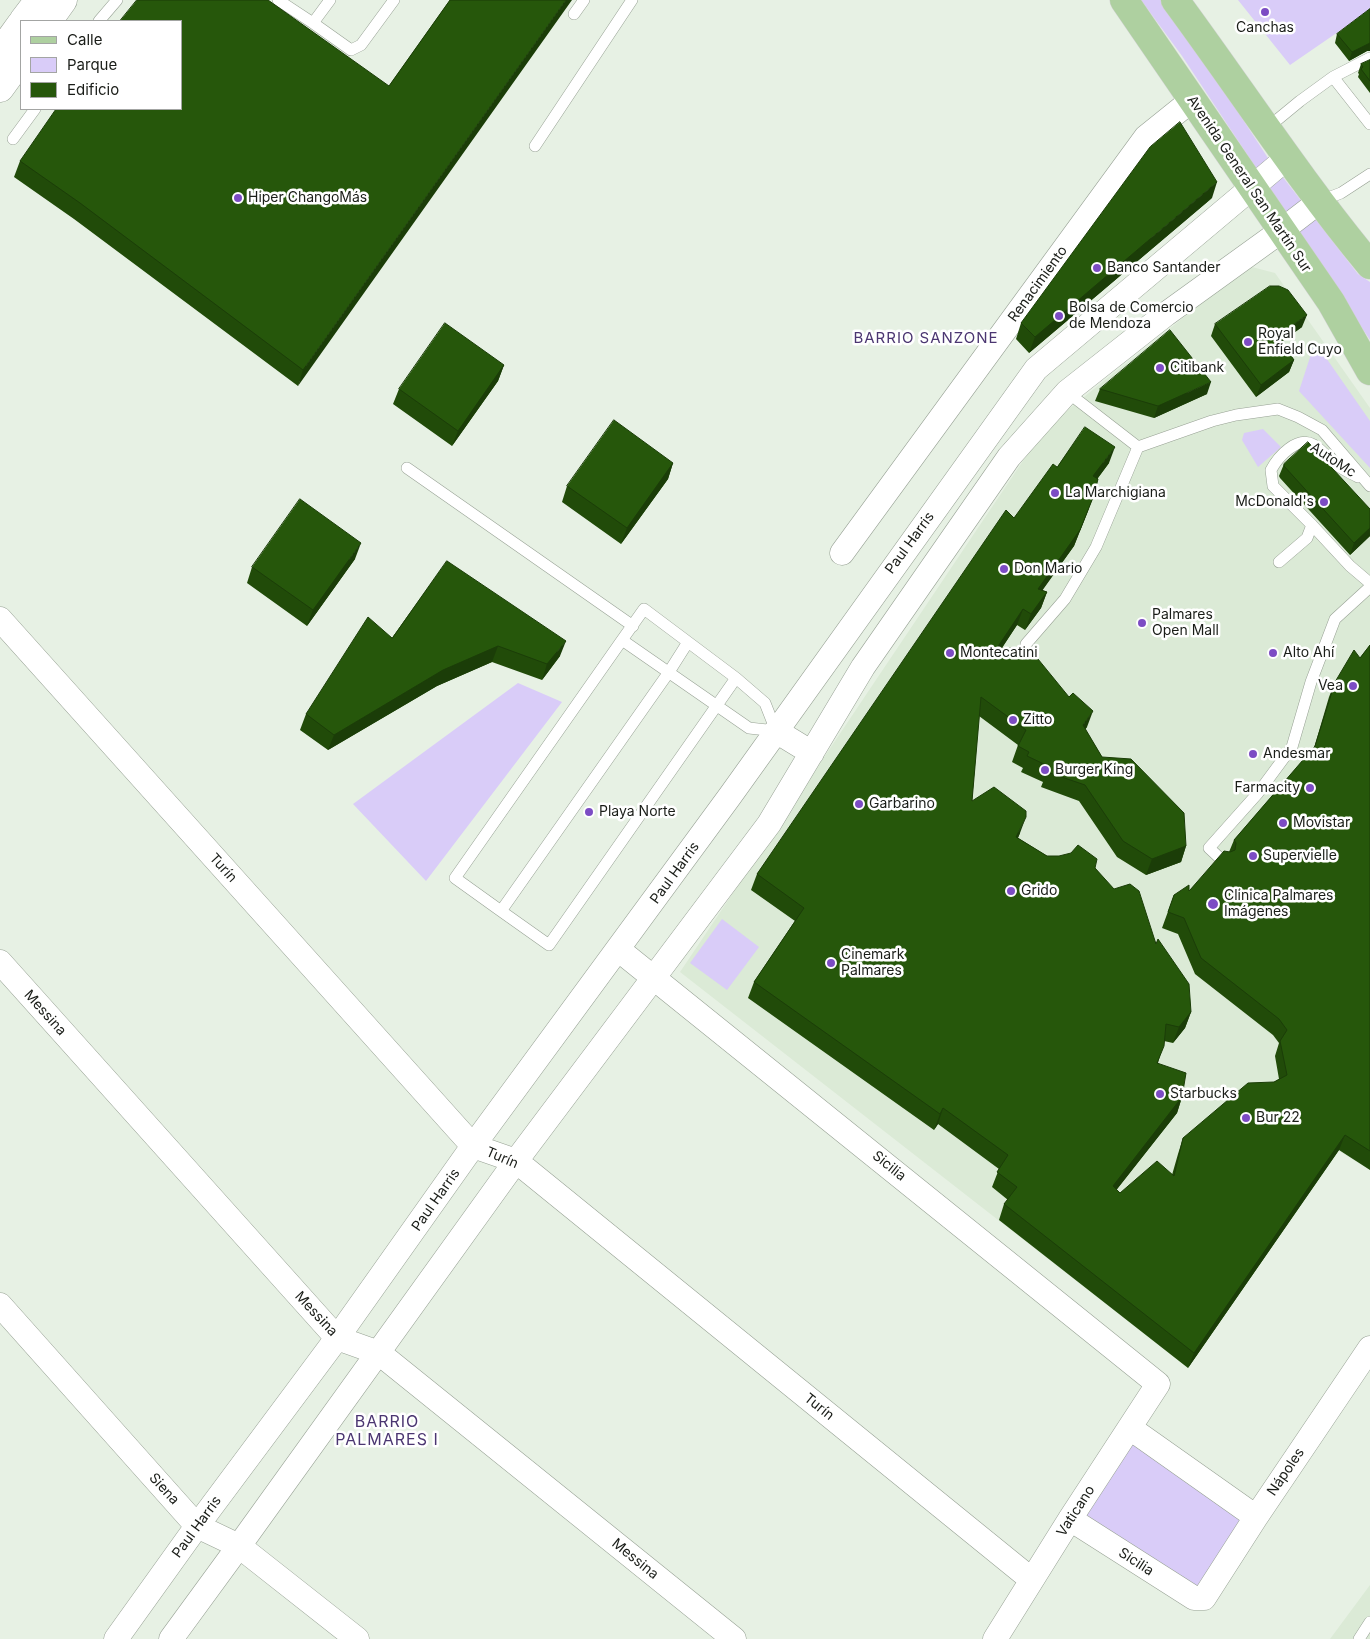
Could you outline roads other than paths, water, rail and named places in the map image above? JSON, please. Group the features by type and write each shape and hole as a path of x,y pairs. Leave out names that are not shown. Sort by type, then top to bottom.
{"main road":[{"name":"Avenida General San Martín Sur","path":"1124,0 1250,187 1331,302 1370,371"},
{"path":"1175,0 1287,158 1370,265"}],"street":[{"path":"25,20 39,0"},
{"path":"49,20 63,0"},
{"path":"0,88 13,37"},
{"name":"Renacimiento","path":"842,552 1146,137 1192,100"},
{"name":"Paul Harris","path":"116,1639 197,1526 337,1338 474,1146 619,950 1036,369 1250,187 1287,158"},
{"path":"171,1639 516,1161 769,824 867,661 1009,457 1067,392 1166,314 1320,201"},
{"path":"1036,369 1067,392"},
{"name":"Turín","path":"0,619 474,1146 516,1161 1032,1580"},
{"path":"776,731 812,753"},
{"name":"Sicilia","path":"619,950 1158,1384"},
{"name":"Messina","path":"0,962 337,1338 379,1353 734,1639"},
{"name":"Siena","path":"0,1305 197,1526 239,1546 357,1639"},
{"name":"Nápoles","path":"1204,1598 1370,1348"},
{"name":"Vaticano","path":"995,1639 1158,1384"},
{"path":"1130,1428 1256,1518"},
{"name":"Sicilia","path":"1070,1519 1194,1598 1204,1598"}],"lane":[{"path":"100,20 117,0"},
{"path":"278,0 351,50 361,45 394,0"},
{"path":"313,23 330,0"},
{"path":"574,14 584,0"},
{"path":"535,146 632,0"},
{"path":"1266,129 1300,101 1334,77 1370,58"},
{"path":"1334,77 1370,124"},
{"path":"13,139 34,110"},
{"path":"1320,201 1340,193 1370,174"},
{"path":"1067,392 1138,447"},
{"path":"1026,644 1065,599 1096,547 1138,447 1212,421 1236,415 1278,409 1322,430 1367,483"},
{"name":"AutoMc","path":"1312,525 1273,486 1271,470 1276,460 1293,446 1301,442 1313,444 1337,466 1367,483"},
{"path":"407,468 632,626"},
{"path":"1279,562 1307,538 1312,525 1350,566 1370,583"},
{"path":"1223,861 1209,848 1258,793 1292,747 1311,682 1335,619 1370,587"},
{"path":"622,640 669,672 717,706 749,728 776,731 765,703 736,678 644,609 622,640 455,878 549,945 717,706 736,678"},
{"path":"501,911 669,672 688,642"},
{"path":"1359,1639 1370,1622"}],"place":[{"name":"Canchas","path":"1265,12"},
{"name":"Hiper ChangoMás","path":"238,198"},
{"name":"Banco Santander","path":"1097,268"},
{"name":"Bolsa de Comercio de Mendoza","path":"1059,316"},
{"name":"Royal Enfield Cuyo","path":"1248,342"},
{"name":"Citibank","path":"1160,368"},
{"name":"La Marchigiana","path":"1055,493"},
{"name":"McDonald's","path":"1324,502"},
{"name":"Don Mario","path":"1004,569"},
{"name":"Palmares Open Mall","path":"1142,623"},
{"name":"Montecatini","path":"950,653"},
{"name":"Alto Ahí","path":"1273,653"},
{"name":"Vea","path":"1353,686"},
{"name":"Zitto","path":"1013,720"},
{"name":"Andesmar","path":"1253,754"},
{"name":"Burger King","path":"1045,770"},
{"name":"Farmacity","path":"1310,788"},
{"name":"Garbarino","path":"859,804"},
{"name":"Playa Norte","path":"589,812"},
{"name":"Movistar","path":"1283,823"},
{"name":"Supervielle","path":"1253,856"},
{"name":"Grido","path":"1011,891"},
{"name":"Clinica Palmares Imágenes","path":"1213,904"},
{"name":"Cinemark Palmares","path":"831,963"},
{"name":"Starbucks","path":"1160,1094"},
{"name":"Bur 22","path":"1246,1118"}],"district":[{"name":"BARRIO SANZONE","path":"926,338"},
{"name":"BARRIO PALMARES I","path":"387,1431"}]}
